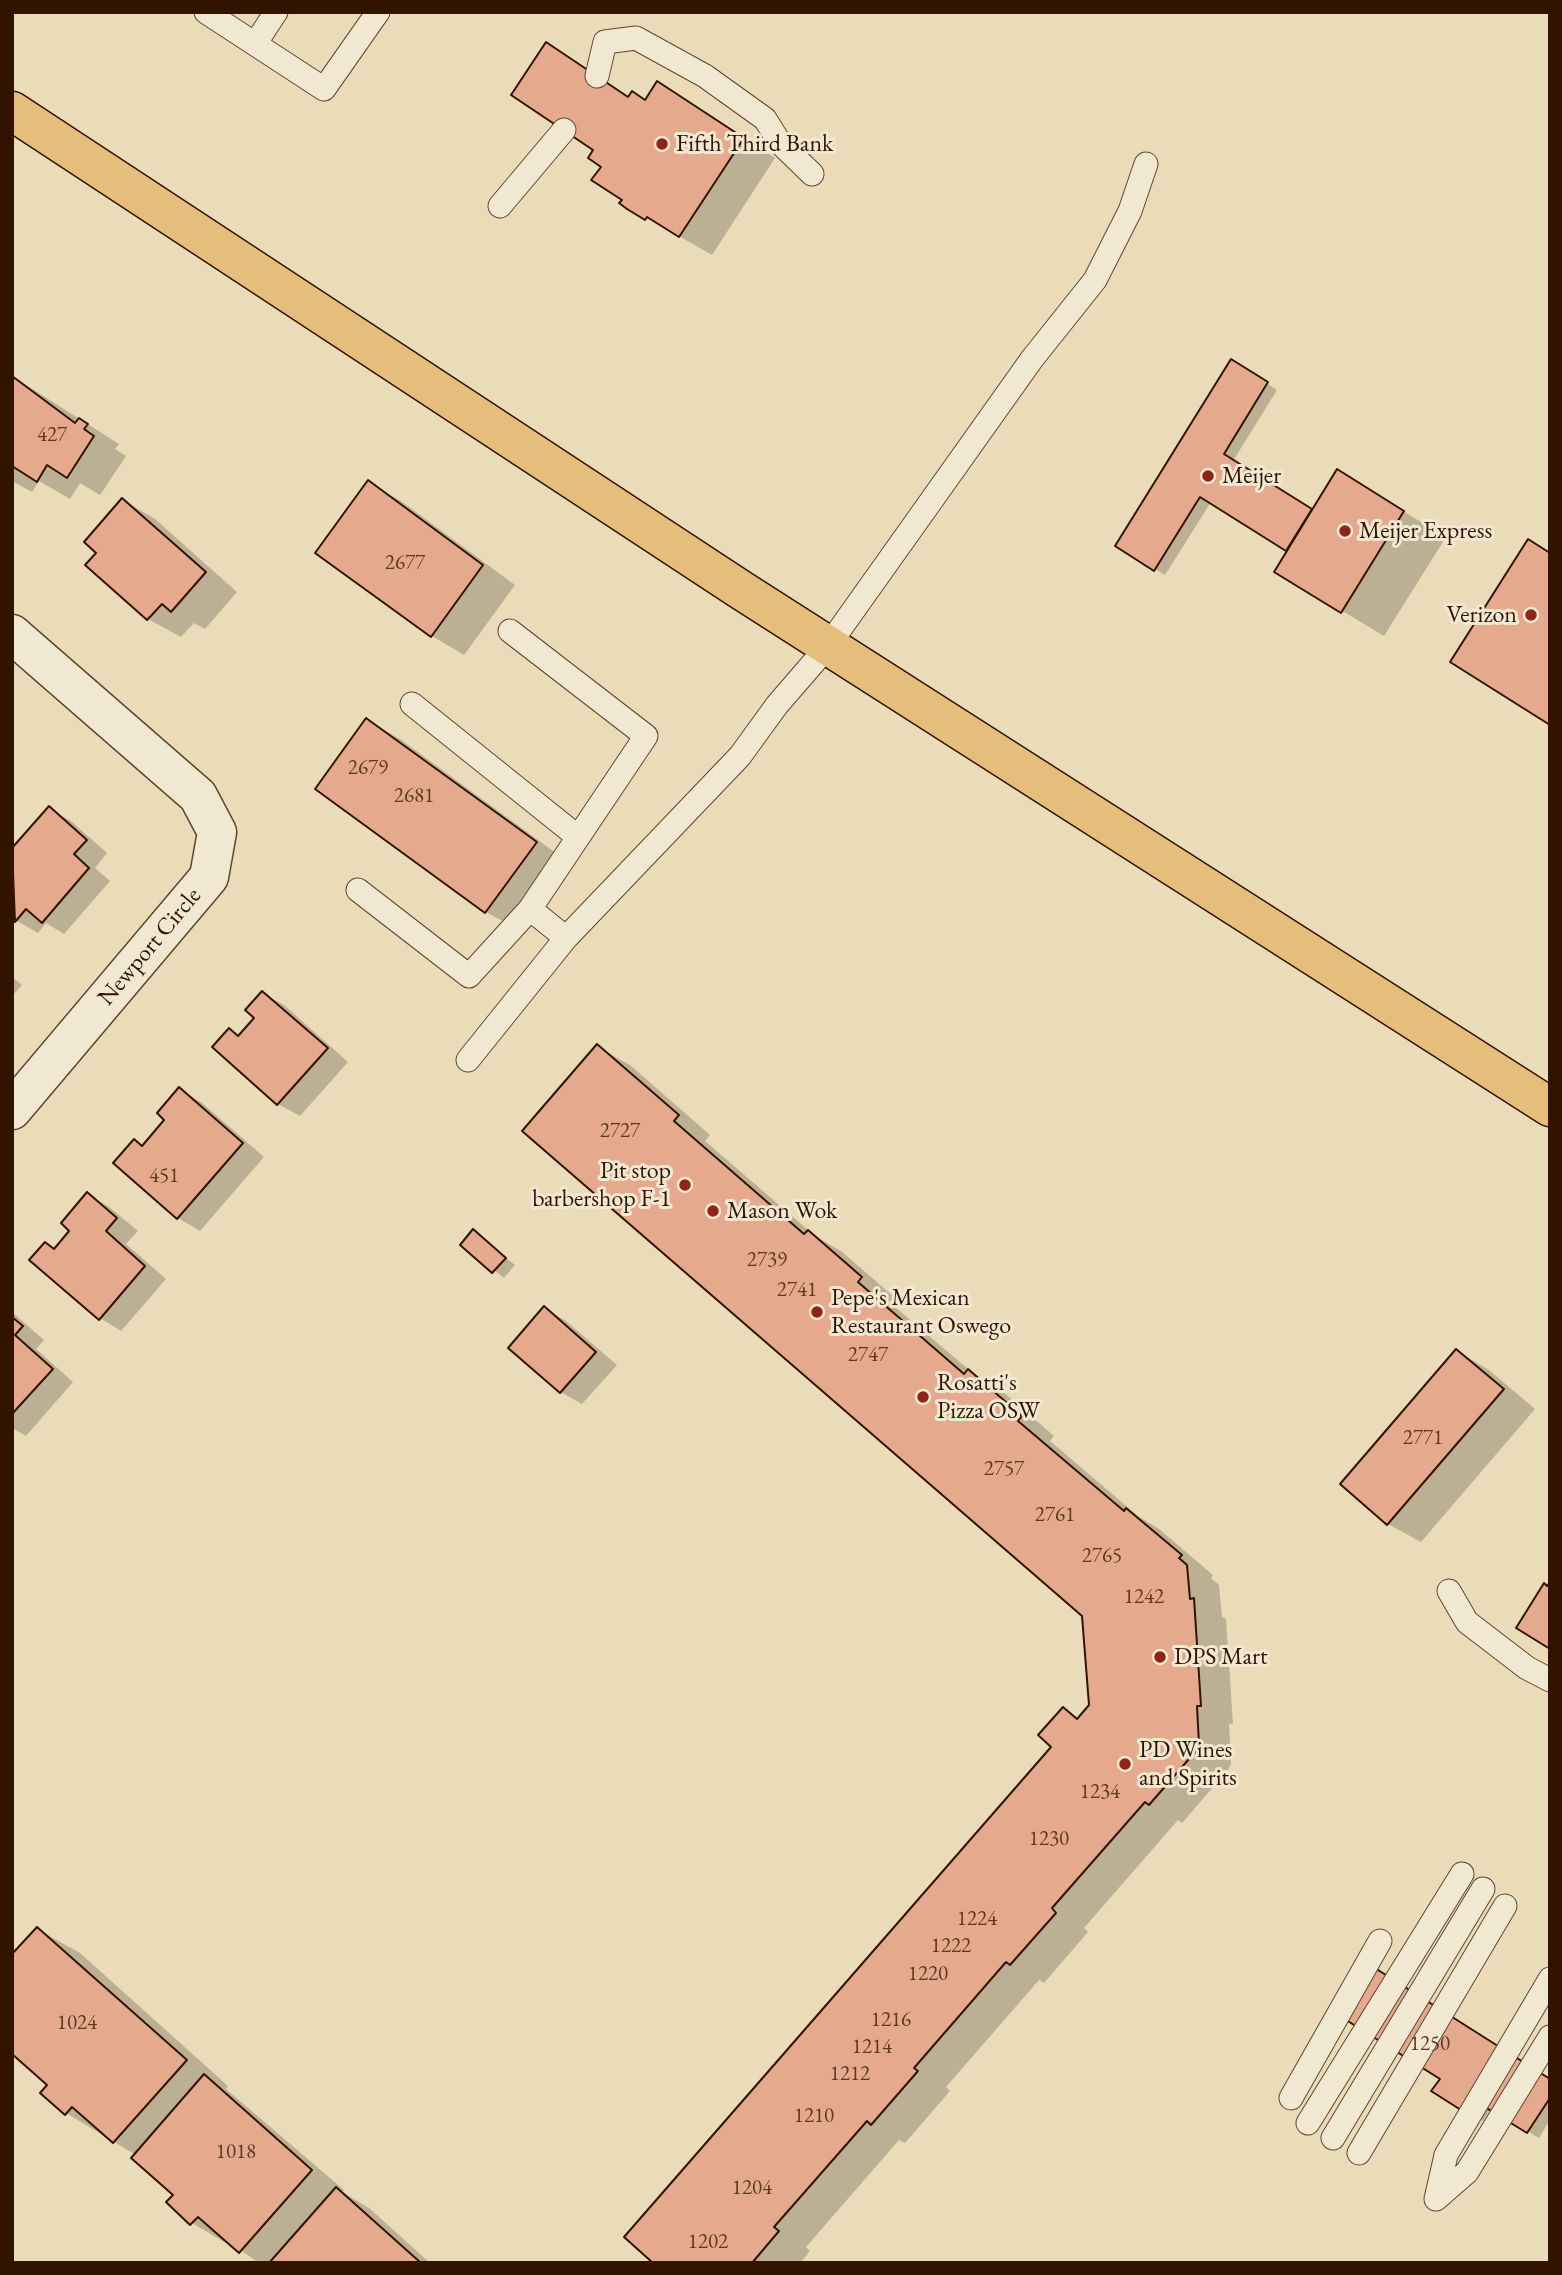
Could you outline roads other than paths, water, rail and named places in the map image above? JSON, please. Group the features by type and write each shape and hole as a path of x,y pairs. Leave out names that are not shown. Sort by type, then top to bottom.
{"main road":[{"path":"12,111 828,646 1550,1107"}],"street":[{"name":"Newport Circle","path":"12,634 198,796 217,832 209,877 12,1110"}],"lane":[{"path":"206,12 324,89 378,12"},
{"path":"255,44 276,12"},
{"path":"597,76 605,42 636,38 705,76 765,119 780,143 813,174"},
{"path":"500,206 564,130"},
{"path":"468,1060 566,938 740,756 777,705 828,646 1032,359 1096,280 1130,211 1146,164"},
{"path":"358,891 469,976 530,909 646,736 510,631"},
{"path":"412,704 578,837"},
{"path":"530,909 566,938"},
{"path":"1449,1591 1466,1622 1527,1668 1550,1680"},
{"path":"1308,2123 1462,1874"},
{"path":"1332,2138 1483,1889"},
{"path":"1359,2153 1505,1906"},
{"path":"1291,2098 1380,1941"},
{"path":"1550,1979 1446,2155 1436,2199 1467,2172 1550,2037"}],"place":[{"name":"Fifth Third Bank","path":"662,144"},
{"name":"Meijer","path":"1208,476"},
{"name":"Meijer Express","path":"1345,531"},
{"name":"Verizon","path":"1531,615"},
{"name":"Pit stop barbershop F-1","path":"685,1185"},
{"name":"Mason Wok","path":"713,1211"},
{"name":"Pepe's Mexican Restaurant Oswego","path":"817,1312"},
{"name":"Rosatti's Pizza OSW","path":"923,1397"},
{"name":"DPS Mart","path":"1160,1657"},
{"name":"PD Wines and Spirits","path":"1125,1764"}]}
